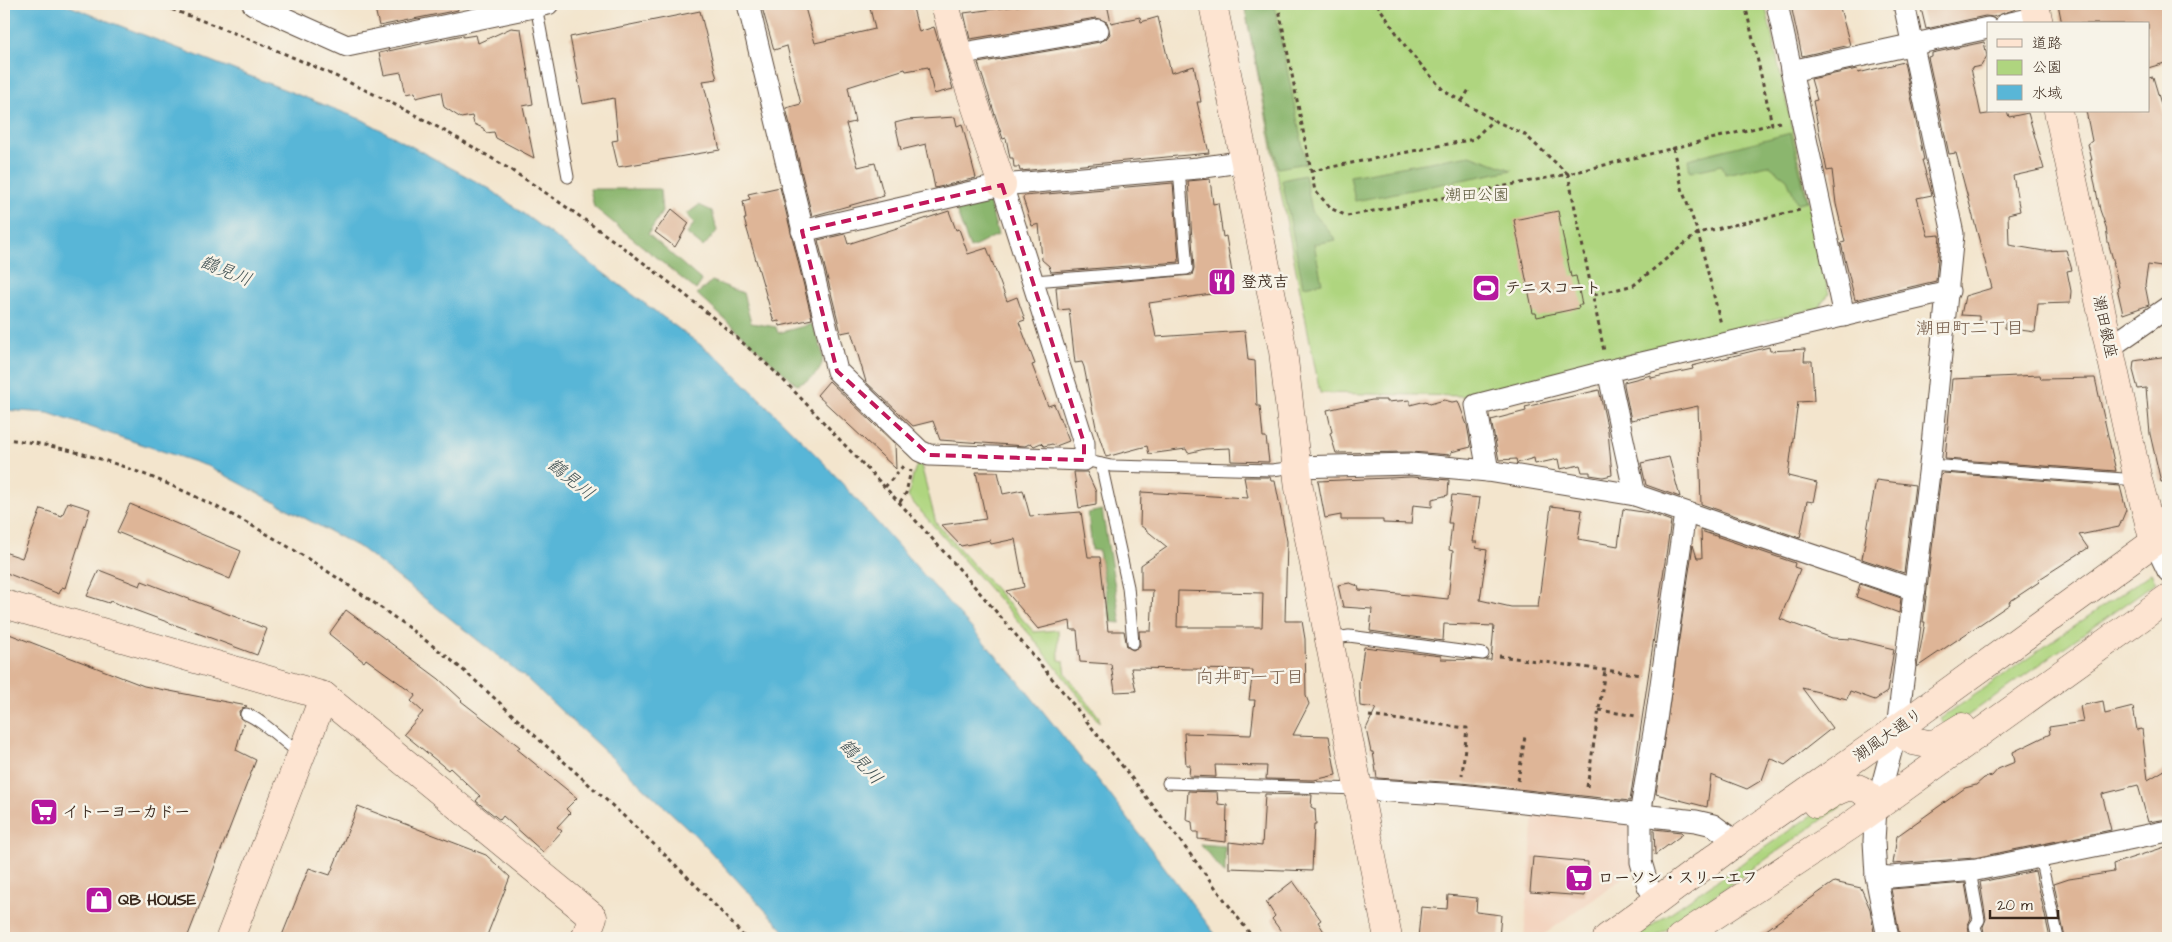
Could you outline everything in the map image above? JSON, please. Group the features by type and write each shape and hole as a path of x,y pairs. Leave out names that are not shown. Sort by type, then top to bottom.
{"street":[{"path":"253,4 347,46 540,5"},
{"path":"748,4 837,371 920,451 928,455 1092,462 1084,443 1034,281 958,54 945,4"},
{"path":"1213,4 1283,351 1296,467 1328,639 1388,938"},
{"path":"1777,4 1844,316"},
{"path":"1888,938 1876,876 1874,841 1876,808 1897,729 1930,465 1949,291 1953,234 1904,4"},
{"path":"2013,22 2038,15"},
{"path":"1791,71 1987,28"},
{"path":"958,54 1098,30"},
{"name":"潮田銀座","path":"2058,112 2138,480 2163,544"},
{"path":"802,231 1002,185 1246,161"},
{"path":"1488,471 1476,405 1608,371 1949,291"},
{"path":"2109,348 2168,307"},
{"path":"1608,371 1634,495"},
{"path":"1296,467 1333,464 1410,464 1488,471 1634,495 1915,590"},
{"path":"1685,513 1642,817 1641,862 1648,886 1657,900 1687,894 1840,787 1848,786 1860,790 1871,798 1876,808"},
{"path":"2163,544 2168,571"},
{"name":"潮風大通り","path":"1607,938 1736,842 2163,544"},
{"path":"1680,938 1876,808 2168,598"},
{"path":"4,604 324,696 593,917 585,938"},
{"path":"1897,729 1913,741 1933,745 2051,662 2113,637"},
{"path":"230,938 324,696"},
{"path":"1358,789 1460,795 1642,817 1696,821 1713,825 1736,842"},
{"path":"1876,876 1891,877 1970,870 2168,831"}],"lane":[{"path":"540,5 568,177"},
{"path":"1034,281 1187,269 1179,169"},
{"path":"1133,643 1128,587 1092,462 1272,470 1296,467"},
{"path":"1930,465 2138,480"},
{"path":"1328,639 1349,636 1483,654"},
{"path":"246,714 254,717 284,743 301,754"},
{"path":"1168,783 1358,789"},
{"path":"2040,857 2058,938"},
{"path":"1970,870 1978,920 1975,926 1978,938"}],"path":[{"path":"157,4 221,27 357,85 452,136 559,201 649,268 738,339 775,372 900,502 995,609 1121,761 1253,938"},
{"path":"1278,4 1315,191 1332,209 1347,216 1568,174 1801,117"},
{"path":"1377,4 1408,50 1444,91 1493,120 1524,134 1568,174 1608,371"},
{"path":"1745,4 1772,124"},
{"path":"1462,101 1470,88"},
{"path":"1311,171 1474,140 1493,120"},
{"path":"1673,148 1683,192 1698,233 1726,344"},
{"path":"1594,295 1634,285 1698,233 1820,206"},
{"path":"4,439 96,457 142,473 198,498 292,548 447,658 632,823 711,900 745,938"},
{"path":"900,502 906,493 914,464"},
{"path":"885,487 901,471"},
{"path":"1483,654 1662,678"},
{"path":"1584,810 1605,670"},
{"path":"1599,710 1656,720"},
{"path":"1365,716 1467,728 1460,795"},
{"path":"1516,802 1525,736"}],"highlighted area":[{"path":"1002,185 1084,443 1084,460 929,455 837,371 802,231"}],"shaded area":[{"path":"1534,813 1634,824 1633,871 1539,938 1524,938"}],"green space":[{"name":"潮田公園","path":"1244,4 1765,4 1829,294 1818,308 1463,396 1320,393"},
{"path":"1244,4 1274,4 1306,163 1278,168"},
{"path":"1791,133 1807,201 1797,203 1787,179 1768,165 1725,174 1722,165 1690,172 1688,159"},
{"path":"1470,155 1512,170 1355,201 1350,176"},
{"path":"1305,175 1312,211 1336,240 1314,244 1322,283 1303,286 1282,180"},
{"path":"590,189 660,189 662,212 648,234 702,281 696,290 594,207"},
{"path":"989,201 998,235 970,248 956,210"},
{"path":"699,205 712,211 717,231 703,247 687,234 694,223 687,214"},
{"path":"712,281 743,293 751,323 776,327 778,333 812,324 822,352 821,367 816,374 797,385 697,294"},
{"path":"918,463 921,465 936,523 1034,632 1058,630 1059,660 1064,661 1066,674 1099,717 1099,722 1032,637 908,497"},
{"path":"1102,510 1121,623 1111,622 1099,551 1092,550 1088,513"},
{"path":"2151,573 2156,582 1949,729 1940,719"},
{"path":"1842,794 1846,803 1654,938 1634,938"},
{"path":"1200,844 1225,846 1225,874"}],"water":[{"name":"鶴見川","path":"4,4 64,4 363,120 490,189 721,360 823,462 1016,678 1107,791 1218,938 791,938 695,835 527,679 362,549 210,467 48,413 4,410"}],"building":[{"path":"374,4 457,4 458,10 379,26"},
{"path":"761,4 804,4 815,43 875,29 869,4 912,4 919,32 934,27 953,89 934,94 928,67 906,71 905,69 848,87 855,122 846,124 858,167 875,163 884,196 812,216 786,108 801,104 787,46 774,50"},
{"path":"1032,4 1107,4 1111,23 1140,17 1141,22 1158,17 1171,73 1194,66 1201,102 1197,102 1209,153 1020,171 1019,167 1014,167 1013,158 1010,158 1006,138 1003,139 978,63 1100,42 1110,34 1107,22 1096,18 970,39 964,13"},
{"path":"1797,4 1839,4 1850,45 1802,56 1792,10 1798,9"},
{"path":"1920,4 2016,4 2016,9 1993,17 1985,16 1926,29"},
{"path":"2058,4 2168,4 2168,62 2150,67 2150,22 2062,22"},
{"path":"700,11 717,79 703,81 720,150 618,167 612,141 618,140 614,98 583,104 570,37"},
{"path":"511,28 521,29 533,104 523,106 534,158 496,138 494,132 486,133 483,128 474,124 472,116 461,118 444,107 441,92 416,98 415,92 406,94 401,72 384,75 379,53 463,35 463,37 476,35 478,43"},
{"path":"1984,42 1987,56 1981,66 1971,68 1981,115 2007,112 2009,117 2028,113 2044,169 2013,176 2020,211 2008,214 2009,245 2044,251 2066,250 2072,270 2067,271 2071,291 2070,303 2038,304 2035,332 2005,328 2005,321 1979,321 1979,316 1961,315 1965,296 1992,288 1956,153 1949,154 1928,57 1932,56 1932,53"},
{"path":"1904,62 1924,160 1922,160 1932,195 1917,198 1928,236 1940,235 1936,281 1855,300 1841,243 1845,242 1836,204 1832,170 1827,171 1813,101 1817,100 1811,79 1857,69 1858,73"},
{"path":"2153,77 2164,114 2168,114 2168,268 2148,265 2145,285 2149,305 2123,314 2114,263 2100,210 2090,160 2092,160 2088,144 2092,141 2086,112 2150,112 2150,78"},
{"path":"955,117 957,126 962,124 976,178 935,188 926,144 901,150 895,123 907,120"},
{"path":"1210,179 1213,204 1218,203 1223,237 1226,236 1233,279 1230,279 1232,291 1149,303 1156,337 1245,331 1248,360 1255,361 1257,406 1260,406 1263,437 1266,437 1269,462 1231,461 1230,448 1205,449 1188,453 1186,449 1149,454 1147,446 1106,457 1096,427 1084,367 1082,362 1075,363 1069,309 1058,310 1056,287 1192,275 1194,268 1188,181"},
{"path":"1173,183 1179,262 1051,272 1049,266 1042,260 1039,224 1032,226 1023,199 1024,196"},
{"path":"780,187 812,319 780,326 779,321 774,322 744,219 746,219 743,201 750,199 748,194"},
{"path":"672,209 689,223 675,247 655,232"},
{"path":"949,211 956,230 959,229 968,254 987,248 1007,301 1017,297 1025,320 1019,322 1035,364 1032,365 1048,406 1054,404 1069,441 1056,446 1052,444 1044,446 1041,443 1034,446 1031,443 1025,446 940,440 933,421 913,426 866,382 851,331 841,333 818,240 845,234 848,244"},
{"path":"1558,211 1571,277 1576,276 1582,305 1578,305 1579,308 1537,317 1536,313 1533,313 1514,220"},
{"path":"1769,347 1770,351 1805,349 1804,361 1812,361 1814,401 1798,402 1788,476 1817,483 1813,502 1807,501 1800,538 1701,504 1698,406 1631,420 1624,385 1624,382 1651,375 1651,378 1693,369 1692,366"},
{"path":"2168,356 2168,481 2161,482 2150,434 2146,388 2138,389 2133,370 2134,361"},
{"path":"2040,375 2041,379 2095,378 2116,471 1945,459 1952,379"},
{"path":"829,381 895,444 896,469 817,395"},
{"path":"1599,390 1608,431 1612,475 1603,477 1590,475 1590,472 1582,472 1580,465 1560,469 1558,459 1535,464 1534,458 1517,463 1516,459 1499,460 1491,420 1526,411 1525,407"},
{"path":"1372,400 1387,400 1387,402 1410,400 1410,405 1426,401 1430,404 1444,400 1458,401 1467,425 1471,447 1451,452 1451,455 1411,452 1336,453 1330,433 1332,432 1327,410"},
{"path":"1669,457 1680,497 1646,485 1641,463"},
{"path":"976,472 998,472 1003,494 1023,490 1030,516 1081,512 1088,557 1100,557 1108,631 1124,631 1127,647 1133,650 1140,646 1139,631 1151,631 1153,590 1141,590 1141,565 1167,547 1140,525 1141,492 1248,498 1244,477 1270,477 1271,481 1275,481 1287,541 1285,621 1302,621 1305,639 1306,696 1309,704 1293,735 1329,736 1336,775 1314,780 1266,779 1267,766 1215,765 1216,777 1189,776 1190,765 1186,765 1184,733 1251,735 1255,700 1249,700 1253,670 1131,668 1136,691 1115,692 1111,664 1080,662 1077,630 1071,630 1070,621 1038,629 1006,591 1024,587 1015,539 991,544 990,540 961,546 941,525 986,519","holes":["1178,591 1263,593 1262,627 1177,627"]},
{"path":"1074,472 1087,472 1096,492 1096,505 1079,508"},
{"path":"1943,473 2120,486 2126,510 2119,527 2079,535 2088,548 2038,580 2039,582 2009,602 2010,604 1917,667 1925,622 1923,622 1941,475"},
{"path":"1411,477 1449,480 1448,495 1432,499 1432,507 1413,505 1411,524 1383,523 1383,520 1341,520 1341,515 1325,518 1318,481"},
{"path":"1876,480 1915,485 1904,573 1862,559"},
{"path":"1452,495 1480,498 1473,542 1477,542 1476,548 1487,550 1480,600 1511,607 1538,607 1551,506 1582,510 1578,539 1618,546 1623,509 1649,513 1671,521 1630,801 1461,783 1377,778 1373,752 1371,752 1366,729 1376,708 1360,706 1359,683 1364,647 1441,656 1441,659 1491,660 1494,626 1444,624 1443,641 1370,631 1372,609 1343,607 1338,585 1350,583 1358,586 1359,590 1448,599 1453,551 1449,550 1452,523 1448,523"},
{"path":"68,502 90,509 65,588 62,587 59,594 4,572 4,552 22,558 41,509 62,516"},
{"path":"130,504 241,551 230,579 117,532"},
{"path":"1701,531 1795,563 1794,567 1800,569 1780,619 1832,638 1852,639 1894,649 1887,692 1875,700 1850,691 1847,699 1802,688 1832,728 1785,765 1770,758 1762,780 1747,789 1711,775 1707,807 1656,794 1693,545 1697,558 1702,558"},
{"path":"99,570 140,586 142,581 267,629 257,655 110,601 109,603 87,596"},
{"path":"1860,584 1901,598 1899,613 1856,597"},
{"path":"346,610 439,679 461,701 520,747 517,749 577,798 566,809 570,813 557,827 562,831 543,852 503,816 500,820 476,801 480,796 450,768 448,770 404,734 423,712 411,701 416,695 366,659 364,662 329,634"},
{"path":"4,632 144,686 247,706 239,711 240,718 244,721 236,750 256,760 187,938 4,938"},
{"path":"2103,701 2105,714 2133,707 2137,730 2142,729 2148,780 2168,768 2168,819 2148,822 2138,785 2102,794 2111,830 1974,858 1893,864 1897,836 1965,788 1976,785 1984,778 1992,776 1998,769 2015,762 2013,752 2050,734 2049,727 2083,722 2080,706"},
{"path":"1188,791 1217,792 1218,804 1227,805 1226,842 1198,839 1198,832 1193,832 1192,822 1186,820"},
{"path":"1265,794 1312,795 1311,807 1315,809 1316,824 1314,824 1312,871 1229,868 1229,842 1262,846"},
{"path":"358,806 486,855 510,877 486,938 281,938 309,868 330,875"},
{"path":"1654,829 1681,832 1683,834 1655,855"},
{"path":"2168,846 2168,932 2153,935 2154,938 2065,938 2054,884 2069,879 2114,872 2113,864"},
{"path":"1533,857 1588,862 1585,896 1530,892"},
{"path":"2035,871 2050,938 1985,938 1983,927 1986,919 1980,882"},
{"path":"1293,881 1321,920 1318,922 1328,938 1286,938 1272,919 1275,916 1266,902"},
{"path":"1834,882 1861,888 1870,909 1875,938 1755,938"},
{"path":"1965,883 1971,918 1968,925 1970,938 1900,938 1891,889"},
{"path":"1448,895 1477,898 1476,912 1501,915 1499,938 1418,938 1421,907 1447,909"}],"place":[{"name":"登茂吉","path":"1222,282"},
{"name":"テニスコート","path":"1486,288"},
{"name":"イトーヨーカドー","path":"44,812"},
{"name":"ローソン・スリーエフ","path":"1579,878"},
{"name":"QB HOUSE","path":"99,900"}],"district":[{"name":"潮田町二丁目","path":"1970,328"},
{"name":"向井町一丁目","path":"1250,677"}]}
